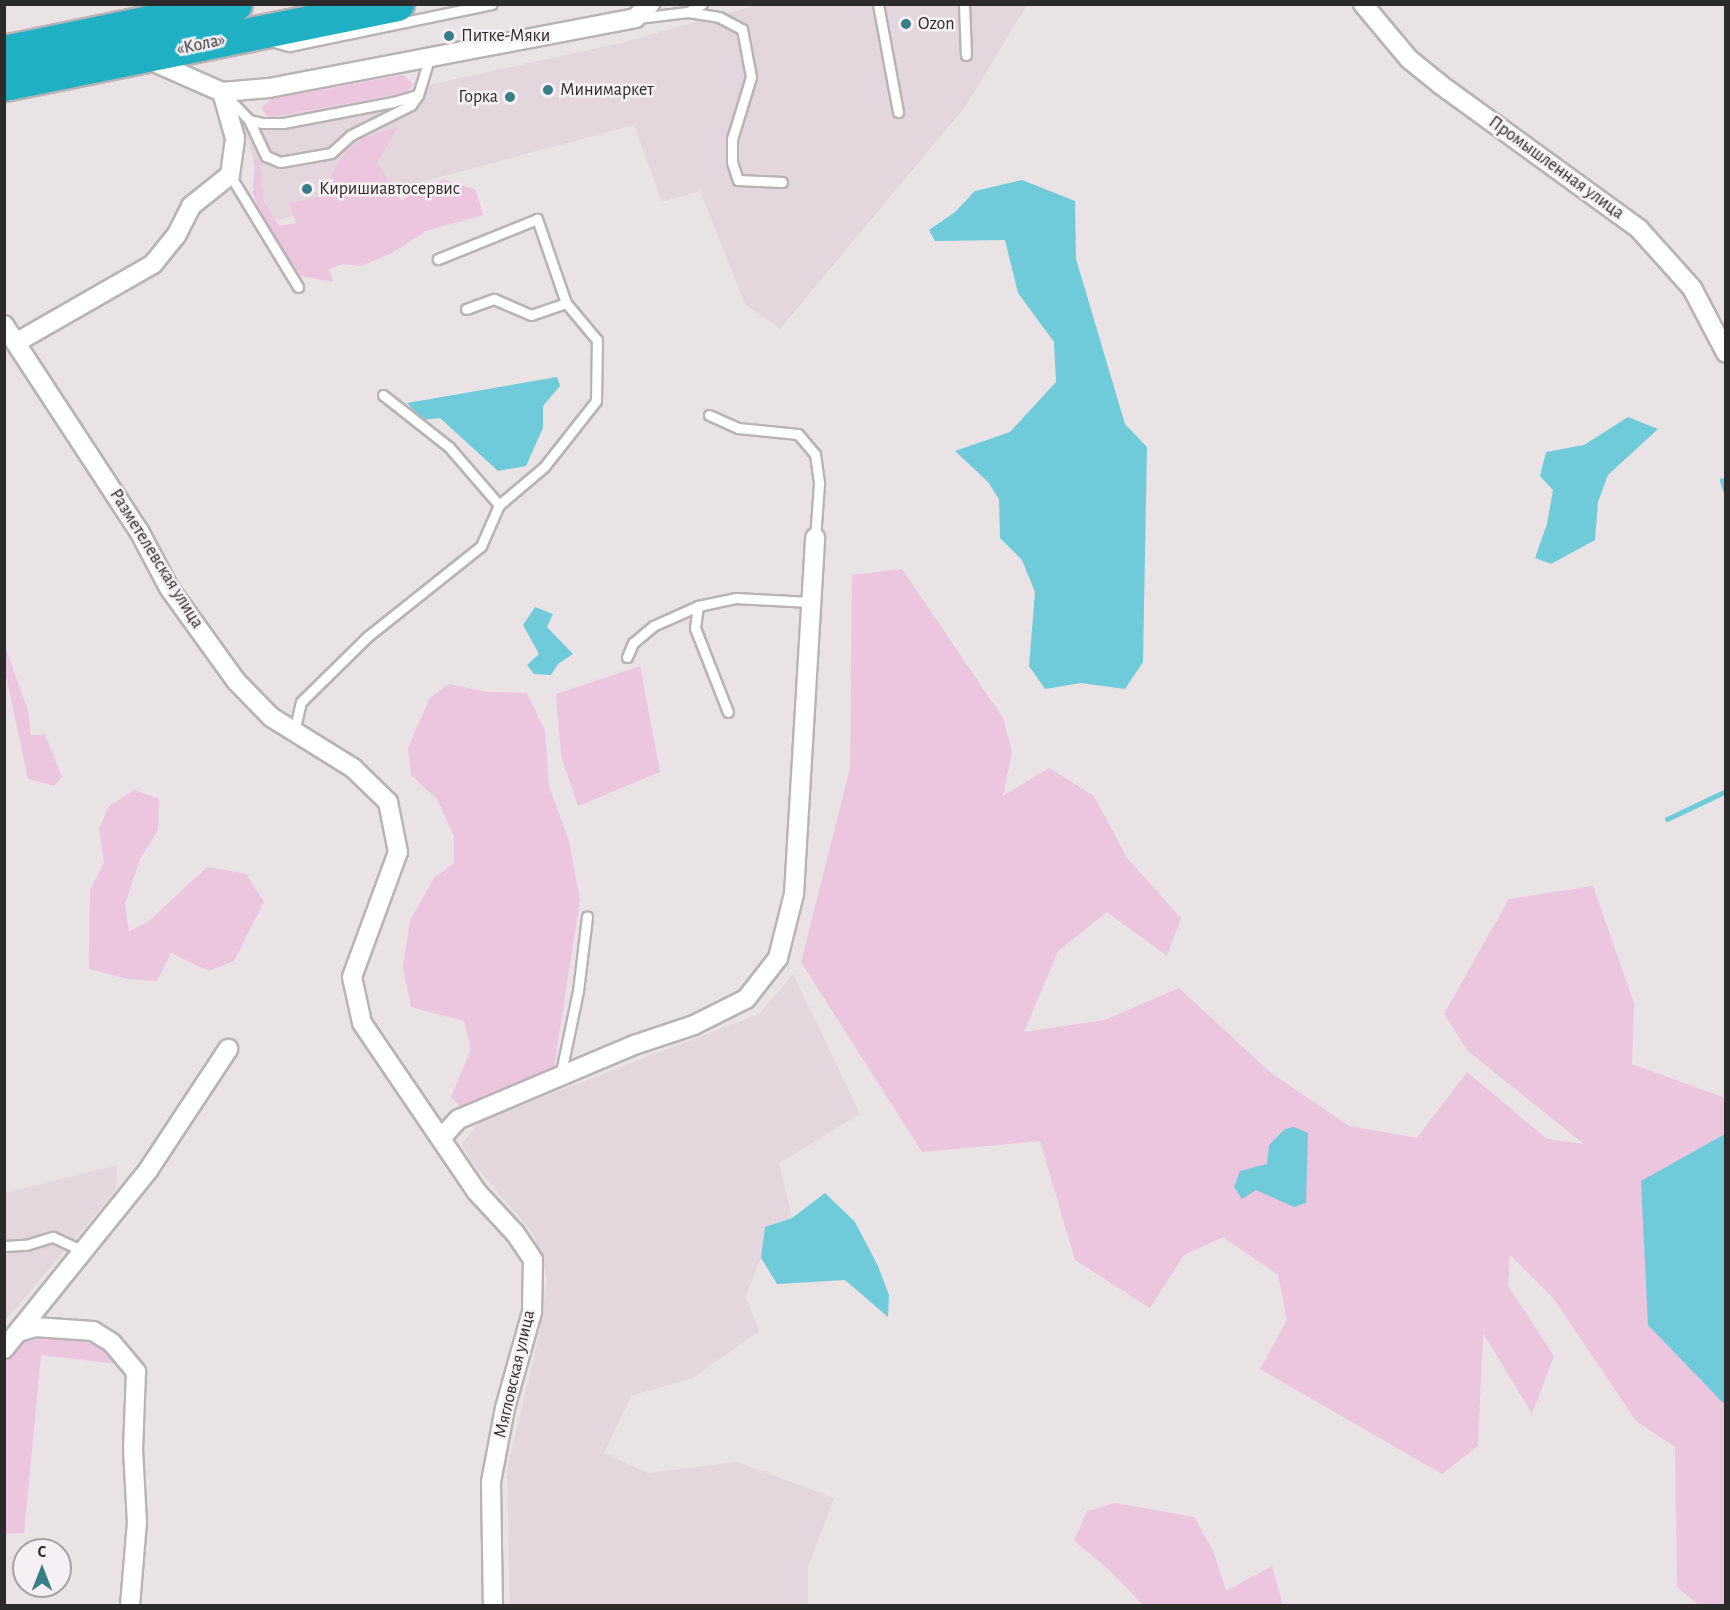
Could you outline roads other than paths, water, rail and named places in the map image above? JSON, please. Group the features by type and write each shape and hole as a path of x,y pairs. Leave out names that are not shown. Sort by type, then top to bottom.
{"highway":[{"name":"«Кола»","path":"4,84 397,4"},
{"name":"«Кола»","path":"4,52 228,5"}],"street":[{"path":"143,57 222,92 269,88 635,18 650,4"},
{"name":"Промышленная улица","path":"1363,4 1409,59 1639,229 1692,288 1725,352"},
{"path":"17,342 153,264 176,236 191,206 230,175 235,138 222,92"},
{"name":"Разметелевская улица","path":"4,325 139,531 170,588 229,672 271,717 353,768 388,802 399,852 352,977 362,1023 441,1137"},
{"path":"441,1137 459,1119 559,1079 634,1045 694,1026 746,999 777,958 786,934 795,883 815,538"},
{"path":"4,1349 149,1168 228,1049"},
{"name":"Мягловская улица","path":"441,1137 476,1191 515,1233 533,1260 532,1312 505,1408 491,1482 494,1605"},
{"path":"18,1332 48,1326 93,1331 112,1343 136,1372 133,1449 136,1522 130,1605"}],"lane":[{"path":"249,35 289,46 492,4"},
{"path":"688,12 702,4"},
{"path":"878,4 898,112"},
{"path":"964,4 966,55"},
{"path":"635,18 688,12 719,17 741,29 751,77 732,139 732,162 738,180 782,182"},
{"path":"222,92 249,120 267,156 280,162 331,153 351,135 411,105 418,95 429,58"},
{"path":"249,120 283,123 418,95"},
{"path":"230,175 269,245 298,287"},
{"path":"294,732 301,702 367,637 481,546 499,504 544,467 596,401 597,340 566,303 537,219 438,259"},
{"path":"466,309 494,299 531,315 566,303"},
{"path":"383,394 449,447 499,504"},
{"path":"709,415 738,428 798,434 815,454 819,484 815,538"},
{"path":"627,657 633,643 653,627 698,606 735,598 810,602"},
{"path":"698,606 695,628 728,712"},
{"path":"559,1079 578,991 587,917"},
{"path":"4,1246 26,1245 52,1237 83,1251"}],"water":[{"path":"1022,180 1075,201 1076,259 1125,424 1147,447 1143,662 1125,689 1081,683 1045,689 1029,666 1035,592 1022,560 1000,538 999,499 988,482 955,451 1010,432 1056,382 1054,342 1018,293 1005,240 935,241 929,230 955,212 975,191"},
{"path":"557,377 560,386 543,406 543,428 526,466 498,471 440,418 423,420 407,403"},
{"path":"1628,417 1658,429 1608,475 1598,502 1595,540 1551,564 1535,558 1547,524 1553,490 1540,476 1546,452 1584,445"},
{"path":"535,607 553,614 547,627 573,654 558,664 551,675 534,674 527,665 539,654 523,625"},
{"path":"1294,1127 1308,1133 1306,1203 1294,1207 1256,1190 1242,1199 1234,1187 1240,1171 1267,1164 1269,1145 1285,1129"},
{"path":"1725,1134 1725,1405 1648,1325 1641,1181"},
{"path":"825,1193 855,1222 878,1266 889,1295 888,1317 845,1280 777,1284 761,1258 765,1227 792,1218"}],"waterway":[{"path":"1722,480 1726,493"},
{"path":"1667,819 1726,791"}],"place":[{"name":"Ozon","path":"906,24"},
{"name":"Питке-Мяки","path":"449,36"},
{"name":"Минимаркет","path":"548,90"},
{"name":"Горка","path":"510,97"},
{"name":"Киришиавтосервис","path":"307,189"}]}
